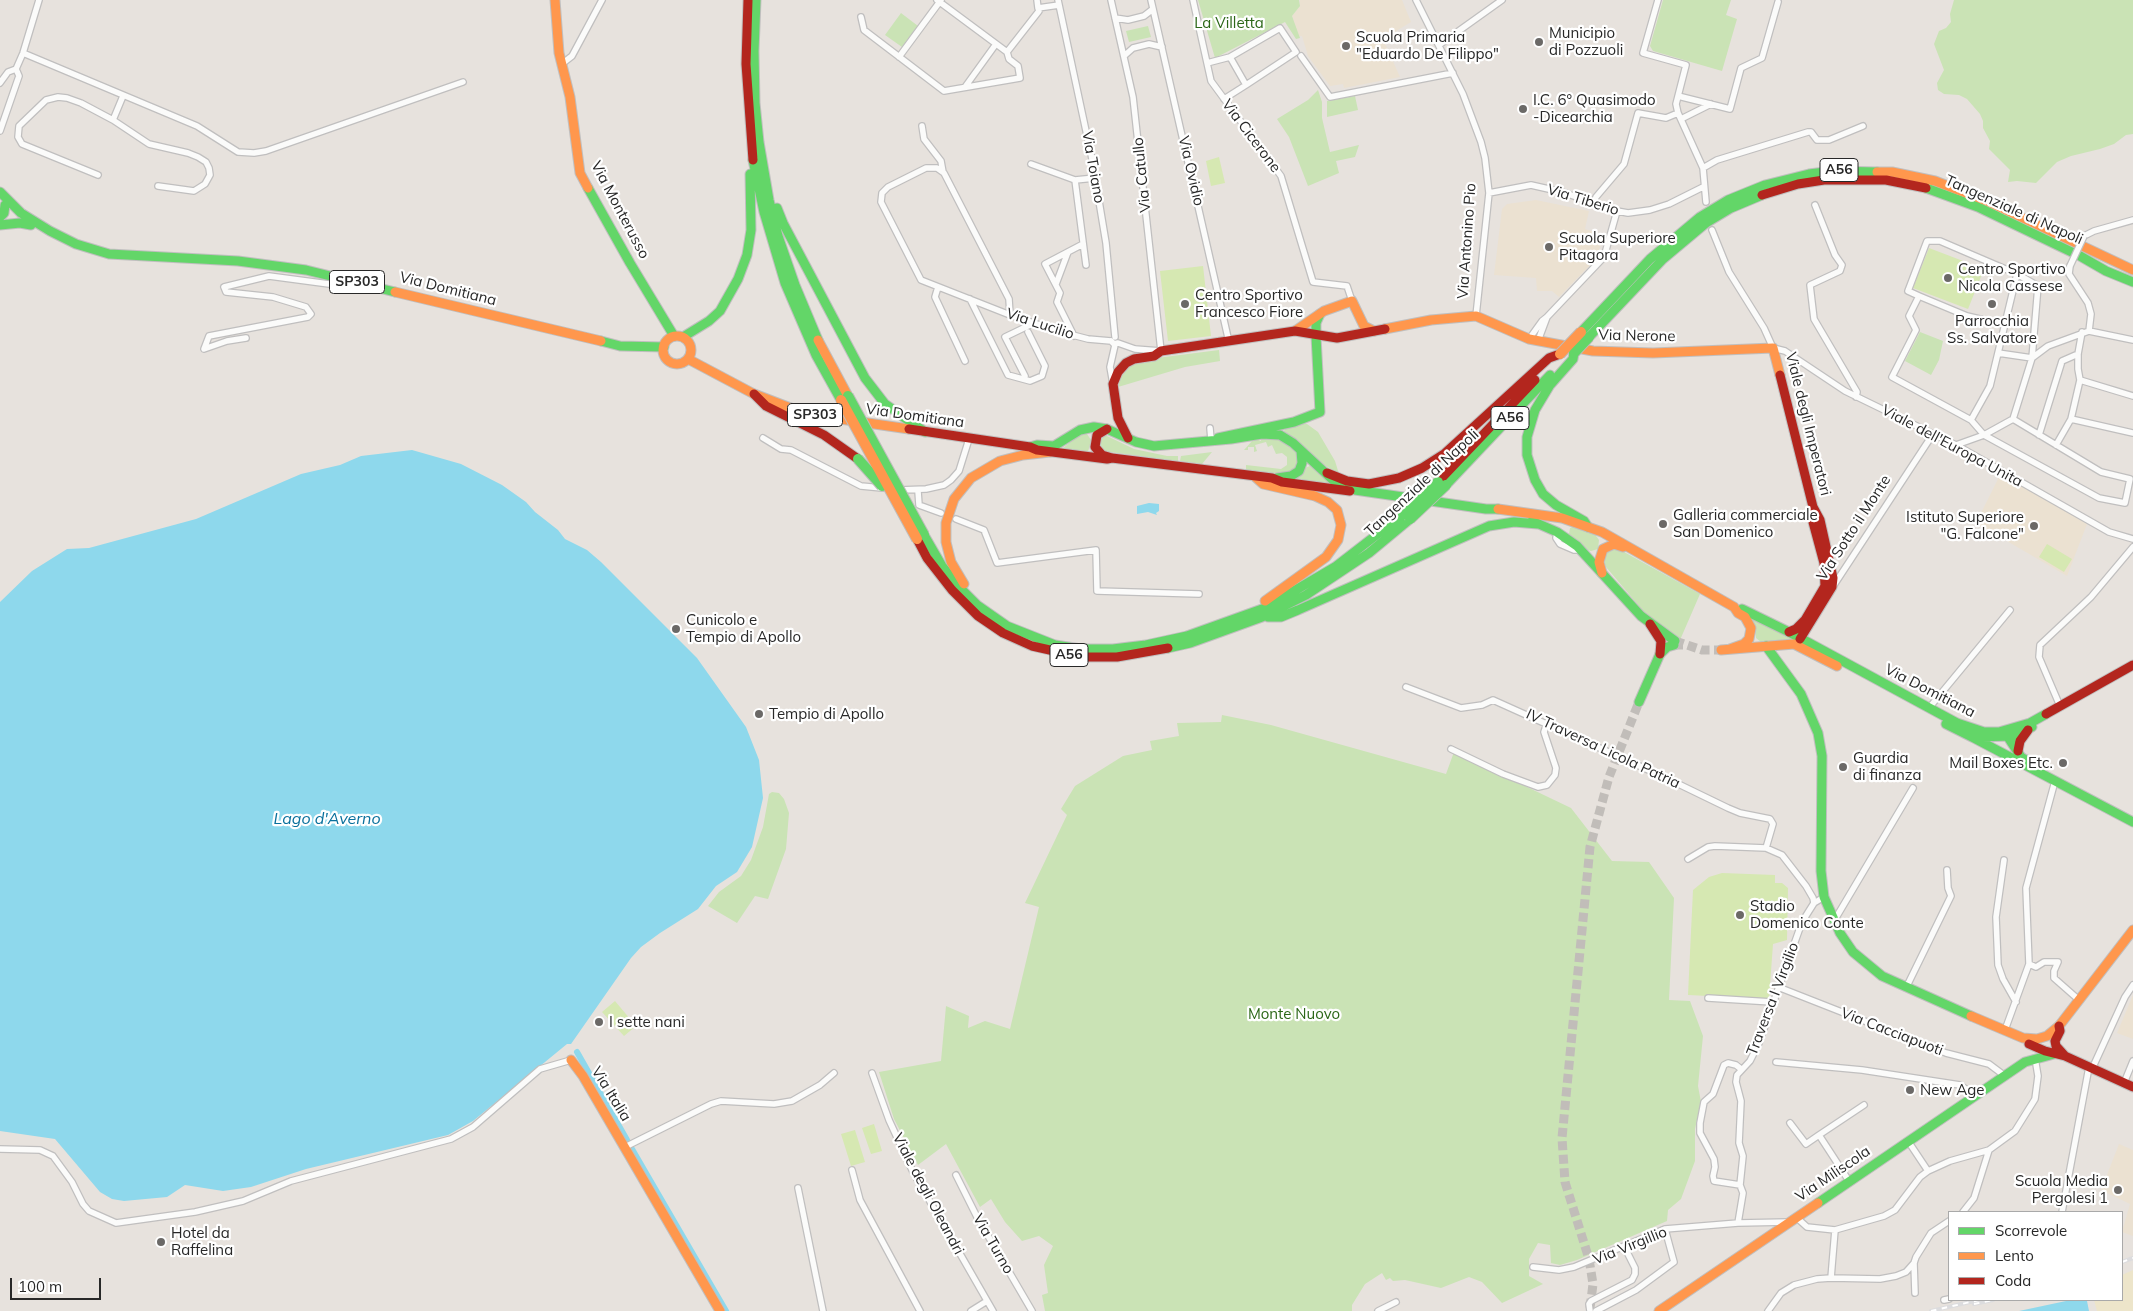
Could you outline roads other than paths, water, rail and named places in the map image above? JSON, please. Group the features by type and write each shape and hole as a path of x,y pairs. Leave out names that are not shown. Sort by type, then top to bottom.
{"main road":[{"name":"Via Monterusso","path":"555,0 559,52 563,63 580,173 630,263 678,336"},
{"path":"748,0 746,94 753,160 764,212 785,283 809,339 881,465"},
{"path":"756,0 754,51 755,103 759,142 769,200 778,236 795,285 844,398"},
{"path":"678,336 689,342 692,349 688,360 678,364 665,358 664,347 667,340 678,336 720,311 734,289 743,267 752,230 750,172 753,160"},
{"name":"Tangenziale di Napoli","path":"881,465 944,581 978,616 1003,633 1032,646 1053,652 1099,657 1148,653 1206,639 1258,615 1350,558 1405,518 1574,353 1585,334 1668,242 1713,208 1765,184 1833,170 1892,172 1935,181 1987,201 2133,270"},
{"name":"Tangenziale di Napoli","path":"1442,483 1560,354 1585,334 1663,259 1706,223 1732,208 1761,195 1788,187 1824,180 1872,179 1927,188 1978,207 2080,256 2106,271 2133,282"},
{"name":"Via Domitiana","path":"0,192 31,225 50,231"},
{"path":"769,200 776,207 782,223 865,378 878,396 894,411 925,432"},
{"path":"3,201 3,222"},
{"name":"Via Domitiana","path":"3,201 50,231 85,247 109,254 270,264 306,270 620,346 664,347"},
{"path":"3,222 14,220 18,212"},
{"path":"3,222 31,225"},
{"path":"1352,301 1361,322 1367,329 1375,332"},
{"name":"Via Antonino Pio","path":"1296,331 1320,314 1352,301"},
{"path":"1211,440 1231,434 1294,422 1318,413 1320,405 1316,323 1320,314"},
{"path":"1320,314 1319,326 1328,338"},
{"name":"Via Antonino Pio","path":"1114,384 1118,372 1126,363 1134,359 1154,356 1160,351 1296,331 1328,338 1360,336 1431,320 1476,316"},
{"name":"Via Nerone","path":"1476,316 1517,335 1593,351 1618,353 1773,348"},
{"path":"1360,336 1361,322"},
{"name":"Viale degli Imperatori","path":"1773,348 1813,507 1813,522 1829,587"},
{"path":"1574,353 1572,359 1550,385 1535,410 1527,437 1527,455 1534,480 1543,494 1556,506 1584,521 1583,525"},
{"path":"1327,473 1347,481 1369,484 1399,478 1422,468 1444,454 1549,358 1560,354"},
{"name":"Via Domitiana","path":"688,360 754,394 806,414 1030,448"},
{"path":"1114,384 1118,418 1128,438"},
{"path":"754,394 766,406 843,446 871,471 889,497 897,502"},
{"path":"1030,448 1037,445 1057,445 1084,428 1107,429 1154,446 1274,434 1289,440 1339,483 1355,490"},
{"path":"1107,429 1094,440 1095,447 1102,455 1112,458 1254,476 1272,478 1291,476 1298,471 1302,463 1301,451"},
{"path":"1030,448 1107,460 1112,458"},
{"path":"968,597 951,562 946,542 946,523 954,499 971,478 1000,461 1022,455 1050,452"},
{"name":"Tangenziale di Napoli","path":"881,465 897,502 942,566 968,597 997,620 1018,632 1055,645 1090,650 1121,649 1203,632 1258,615"},
{"path":"1254,476 1263,484 1315,496 1328,502 1337,510 1342,529 1336,544 1326,557 1261,603 1258,615 1281,617 1489,526 1514,522 1538,524"},
{"path":"1272,478 1282,482 1344,491 1355,490 1486,509 1538,524 1581,550 1650,624 1674,643 1660,654"},
{"name":"Viale degli Imperatori","path":"1813,507 1820,520 1838,572 1829,587"},
{"path":"1486,509 1500,509 1562,518 1583,525"},
{"path":"1560,538 1568,526 1583,525"},
{"name":"Via Domitiana","path":"1583,525 1624,543 1628,548 1734,607 1788,632 1967,728 2006,736"},
{"path":"1602,572 1600,556 1606,547 1614,544 1628,548"},
{"name":"Via Sotto il Monte","path":"1788,632 1796,629 1805,620 1829,587"},
{"name":"Via Sotto il Monte","path":"1800,639 1829,587"},
{"name":"Via Domitiana","path":"1734,607 1750,623 1751,633 1749,639 1744,644 1725,650 1794,644 1802,647 2133,822"},
{"path":"1639,702 1660,654 1661,642 1652,631 1650,624"},
{"path":"1766,646 1804,698 1820,740 1823,778 1821,871 1824,896 1834,921 1846,942 1861,960 1882,976 2005,1030 2048,1055 2090,1068 2128,1085"},
{"path":"2018,751 2020,741 2028,730 2048,714 2133,665"},
{"path":"2006,736 2048,714"},
{"path":"1972,737 2006,736 2028,730"},
{"path":"1983,743 1989,743 2006,749 2010,745 2006,736"},
{"path":"2006,736 2024,759 2133,816"},
{"path":"2048,1055 2058,1031 2079,1000 2133,930"},
{"path":"2026,1041 2042,1038 2058,1031"},
{"path":"2048,1055 2057,1049 2055,1041 2058,1031"},
{"path":"2025,1062 2029,1054 2026,1041"},
{"name":"Via Miliscola","path":"1659,1311 2025,1062 2048,1055"},
{"name":"Via Italia","path":"570,1060 583,1076 720,1311"}],"street":[{"path":"0,132 18,76 16,69 23,53 38,0"},
{"path":"563,63 572,56 602,0"},
{"path":"1007,52 1038,11 1037,0"},
{"name":"Via Catullo","path":"1111,0 1124,56 1137,128 1160,351"},
{"name":"Via Ovidio","path":"1151,0 1229,342"},
{"name":"Via Cicerone","path":"1193,0 1211,81 1281,176 1313,282 1347,286 1352,301"},
{"name":"Via Antonino Pio","path":"1416,0 1453,73 1482,142 1488,193 1476,316"},
{"path":"1439,45 1502,0"},
{"path":"1658,0 1643,53 1686,65 1676,104 1703,168 1703,187 1706,202"},
{"path":"861,17 864,30 900,58 944,91 1020,78 1018,66 1009,59 1007,52 939,1 900,58"},
{"path":"1038,8 1058,2"},
{"name":"Via Toiano","path":"1058,2 1086,124 1106,244 1115,341 1110,367 1114,384"},
{"path":"1678,96 1730,108 1741,68 1762,58 1778,2"},
{"path":"1115,18 1128,20 1144,16 1153,9"},
{"path":"1207,63 1230,56 1280,28 1296,52 1224,100"},
{"path":"965,88 996,44"},
{"path":"1124,56 1134,48 1149,44 1162,47"},
{"path":"23,53 197,126 238,152 254,153 266,151 463,82"},
{"path":"1230,56 1246,85"},
{"path":"1301,56 1330,97 1453,73"},
{"path":"0,82 8,72 16,69"},
{"path":"113,120 123,96"},
{"path":"98,175 22,144 18,137 17,131 19,126 46,100 58,97 82,102 149,144 188,153 206,162 209,168 210,175 205,184 194,191 158,186"},
{"path":"1594,203 1596,197 1624,164 1638,113 1666,118 1680,116 1711,104"},
{"path":"922,126 924,139 941,161 944,173 1009,299 1010,315"},
{"path":"1703,168 1717,160 1808,132 1811,132 1817,140 1829,140 1863,126"},
{"path":"1031,164 1075,180 1095,178"},
{"name":"Via Lucilio","path":"944,173 937,168 926,168 888,187 882,193 881,202 921,280 1010,315 1074,336 1115,341"},
{"path":"1075,180 1086,265"},
{"name":"Via Tiberio","path":"1488,193 1531,185 1562,192 1617,212 1628,213 1650,210 1683,198 1703,187"},
{"path":"1815,205 1835,255 1842,265 1840,271 1810,285 1814,319 1857,392 1856,397"},
{"path":"1534,340 1542,321 1604,257 1617,212"},
{"path":"2056,445 2071,419 2080,380 2078,354 2091,314 2088,303 2069,274 2070,266 2084,236 2094,231 2133,220"},
{"path":"1712,230 1728,272 1764,328 1773,348"},
{"path":"1956,445 1984,435 2013,419 2032,358 2038,286 2017,274 1940,241 1928,241 1908,291 1967,316 2005,325"},
{"path":"1074,336 1056,302 1060,293 1045,264 1083,244"},
{"path":"1056,284 1068,252"},
{"path":"1971,420 1990,386 2017,274"},
{"path":"246,338 204,348 209,336 300,319 311,314 306,307 273,297 226,292 224,287 269,276 344,286 357,282"},
{"path":"938,287 935,297 965,360"},
{"path":"1919,296 1909,316 1916,330 1892,377 1971,420 1984,435 2099,498 2126,503 2130,479 2101,472 2013,419"},
{"name":"Via Lucilio","path":"970,300 1008,374 1030,381 1042,376 1045,366 1028,332"},
{"path":"1025,376 1005,338 1034,323"},
{"path":"1998,353 2032,358 2048,346 2085,332 2133,340"},
{"name":"Via Antonino Pio","path":"1115,341 1141,350 1160,351"},
{"name":"Viale dell'Europa Unita","path":"1773,348 1785,351 1856,397 1956,445 2109,532 2133,539"},
{"path":"2039,435 2062,361 2078,354"},
{"path":"2080,380 2133,396"},
{"path":"2071,419 2133,433"},
{"path":"1210,428 1211,440"},
{"name":"Via Sotto il Monte","path":"1838,572 1933,434"},
{"path":"763,438 781,449 791,450 861,486 918,491 944,485 957,475 969,439"},
{"path":"918,491 919,505 941,513"},
{"path":"956,519 984,530 997,563 1096,550 1097,591 1199,594"},
{"path":"2060,706 2039,656 2040,645 2091,597 2133,547"},
{"path":"1824,563 1838,572"},
{"path":"1929,708 2010,610"},
{"name":"IV Traversa Licola Patria","path":"1406,687 1461,708 1482,705 1493,700 1664,776 1728,808 1772,821 1766,848"},
{"path":"1452,749 1503,774 1538,787 1547,785 1555,775 1556,768 1544,732 1547,723"},
{"path":"2005,1030 2029,964 2026,888 2055,781"},
{"path":"1834,921 1913,788"},
{"path":"1688,859 1708,847 1715,846 1766,848 1782,855 1806,886 1814,903"},
{"path":"2004,860 1996,916 1998,965 2016,1002"},
{"path":"1906,988 1952,896 1948,888 1947,870"},
{"name":"Traversa I Virgilio","path":"1738,1223 1744,1193 1740,1185 1743,1156 1738,1143 1742,1101 1736,1082 1737,1075 1750,1061 1759,1043 1802,922 1814,903 1824,896"},
{"path":"2029,964 2036,966 2044,962 2058,962 2054,971 2054,978 2079,1000"},
{"path":"2062,1211 2090,1068 2133,985"},
{"name":"Via Cacciapuoti","path":"1778,987 1946,1053 1989,1064 2005,1076"},
{"path":"1708,998 1772,1002"},
{"path":"1792,1219 1807,1227 1835,1230 1884,1216 1895,1210 1920,1177 1928,1171 1950,1161 1989,1150 2015,1131 2035,1099 2038,1076 2048,1055"},
{"name":"Via Italia","path":"0,1149 40,1150 53,1156 72,1182 83,1204 89,1211 116,1223 195,1212 243,1201 291,1181 451,1139 473,1127 540,1069 570,1060"},
{"path":"2128,1085 2133,1061"},
{"path":"1776,1062 1862,1070 1960,1085 1976,1096"},
{"path":"1740,1185 1714,1181 1712,1176 1715,1167 1714,1159 1700,1133 1700,1123 1704,1102 1713,1094 1724,1065 1728,1063 1736,1065 1741,1070"},
{"path":"625,1147 711,1104 721,1101 774,1104 792,1101 820,1085 834,1073"},
{"name":"Viale degli Oleandri","path":"872,1073 889,1120 913,1172 993,1311"},
{"path":"1790,1123 1806,1144 1864,1105"},
{"path":"1819,1135 1849,1180"},
{"path":"1908,1141 1928,1171"},
{"path":"1964,1211 1974,1198 1989,1150"},
{"path":"852,1170 860,1200 920,1311"},
{"name":"Via Turno","path":"956,1175 977,1217 1032,1311"},
{"path":"798,1188 823,1311"},
{"name":"Via Virgillio","path":"1533,1267 1559,1270 1574,1267 1665,1229 1792,1219"},
{"path":"1768,1311 1781,1293 1794,1285 1817,1279 1831,1278 1880,1279 1906,1272 1914,1263 1931,1233 1948,1222"},
{"path":"1596,1311 1636,1290 1674,1262 1665,1229"},
{"path":"1831,1278 1835,1230"},
{"path":"1590,1311 1589,1304 1591,1301 1632,1280 1635,1268 1624,1246"},
{"path":"1914,1263 1915,1293"},
{"path":"970,1311 987,1300"},
{"path":"1378,1311 1396,1302"}],"water":[{"name":"Lago d'Averno","path":"412,450 461,464 502,485 526,502 535,512 558,530 565,539 587,550 601,562 697,658 746,727 759,760 763,798 752,847 737,872 716,886 698,909 641,947 631,958 571,1044 567,1044 473,1121 448,1135 306,1169 251,1187 223,1191 185,1185 167,1197 124,1201 112,1199 100,1192 55,1139 0,1131 0,602 32,571 67,549 89,548 196,519 301,474 340,465 361,456"},
{"path":"1149,503 1159,504 1157,515 1148,512 1137,514 1137,506"},
{"path":"2066,1301 2087,1301 2089,1311 2019,1311"}],"waterway":[{"path":"577,1052 627,1140"},
{"path":"632,1149 726,1311"}],"tunnel":[{"path":"1675,641 1702,650 1721,650"},
{"path":"1674,645 1683,645"},
{"path":"1590,1308 1593,1284 1589,1259 1565,1182 1562,1138 1590,847 1609,777 1639,702"}],"railway":[{"path":"2123,1262 2133,1258"},
{"path":"1931,1311 1975,1301"},
{"path":"1974,1304 1988,1301"}],"place":[{"name":"Municipio di Pozzuoli","path":"1539,42"},
{"name":"Scuola Primaria \"Eduardo De Filippo\"","path":"1346,46"},
{"name":"I.C. 6° Quasimodo -Dicearchia","path":"1523,109"},
{"name":"Scuola Superiore Pitagora","path":"1549,247"},
{"name":"Centro Sportivo Nicola Cassese","path":"1948,278"},
{"name":"Centro Sportivo Francesco Fiore","path":"1185,304"},
{"name":"Parrocchia Ss. Salvatore","path":"1992,304"},
{"name":"Galleria commerciale San Domenico","path":"1663,524"},
{"name":"Istituto Superiore \"G. Falcone\"","path":"2034,526"},
{"name":"Cunicolo e Tempio di Apollo","path":"676,629"},
{"name":"Tempio di Apollo","path":"759,714"},
{"name":"Mail Boxes Etc.","path":"2063,763"},
{"name":"Guardia di finanza","path":"1843,767"},
{"name":"Stadio Domenico Conte","path":"1740,915"},
{"name":"I sette nani","path":"599,1022"},
{"name":"New Age","path":"1910,1090"},
{"name":"Scuola Media Pergolesi 1","path":"2118,1190"},
{"name":"Hotel da Raffelina","path":"161,1242"}],"park label":[{"name":"La Villetta","path":"1229,23"},
{"name":"Monte Nuovo","path":"1294,1014"}]}
